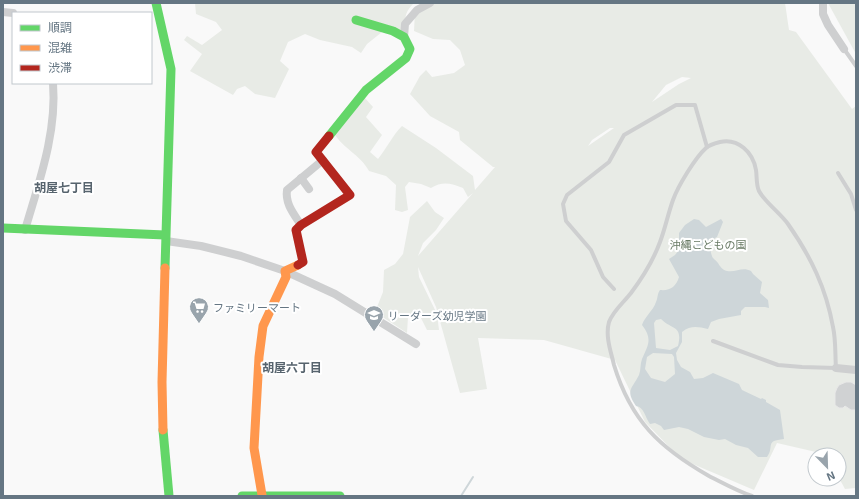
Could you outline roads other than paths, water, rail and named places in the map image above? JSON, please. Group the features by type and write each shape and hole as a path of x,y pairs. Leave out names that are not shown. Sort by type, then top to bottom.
{"street":[{"path":"156,3 171,70 162,382 163,430 169,496"},
{"path":"285,271 302,262 296,230 301,225 350,195 316,152 366,90 406,58 410,49 404,37 405,24 417,10 430,3"},
{"path":"823,3 823,14 828,25 844,49"},
{"path":"356,20 393,31 404,37"},
{"path":"25,230 49,143 55,103 53,84"},
{"path":"301,225 289,207 286,196 287,190 323,160"},
{"path":"301,178 309,189"},
{"path":"3,228 166,238 241,256 285,271 335,294 416,344"},
{"path":"262,495 254,448 259,357 263,326 286,277 285,271"},
{"path":"836,368 856,370"},
{"path":"242,496 340,496"}],"lane":[{"path":"844,49 856,66"},
{"path":"614,289 603,277 591,250 566,221 563,204 567,194 609,162 624,135 676,105 695,105 707,147"},
{"path":"712,341 778,365 836,368 834,328 823,288 809,255 787,222 759,191 755,167 748,152 738,143 720,142 707,147 691,167 679,185 672,200 660,243 649,268 630,295 612,315 608,331 609,343 618,377 627,399 650,434 686,463 752,496"},
{"path":"838,173 851,194 856,210"}],"waterway":[{"path":"461,496 473,477"}],"place":[{"name":"ファミリーマート","path":"199,324"},
{"name":"リーダーズ幼児学園","path":"374,332"}],"district":[{"name":"胡屋七丁目","path":"64,187"},
{"name":"胡屋六丁目","path":"292,367"}],"park label":[{"name":"沖縄こどもの国","path":"708,244"}]}
